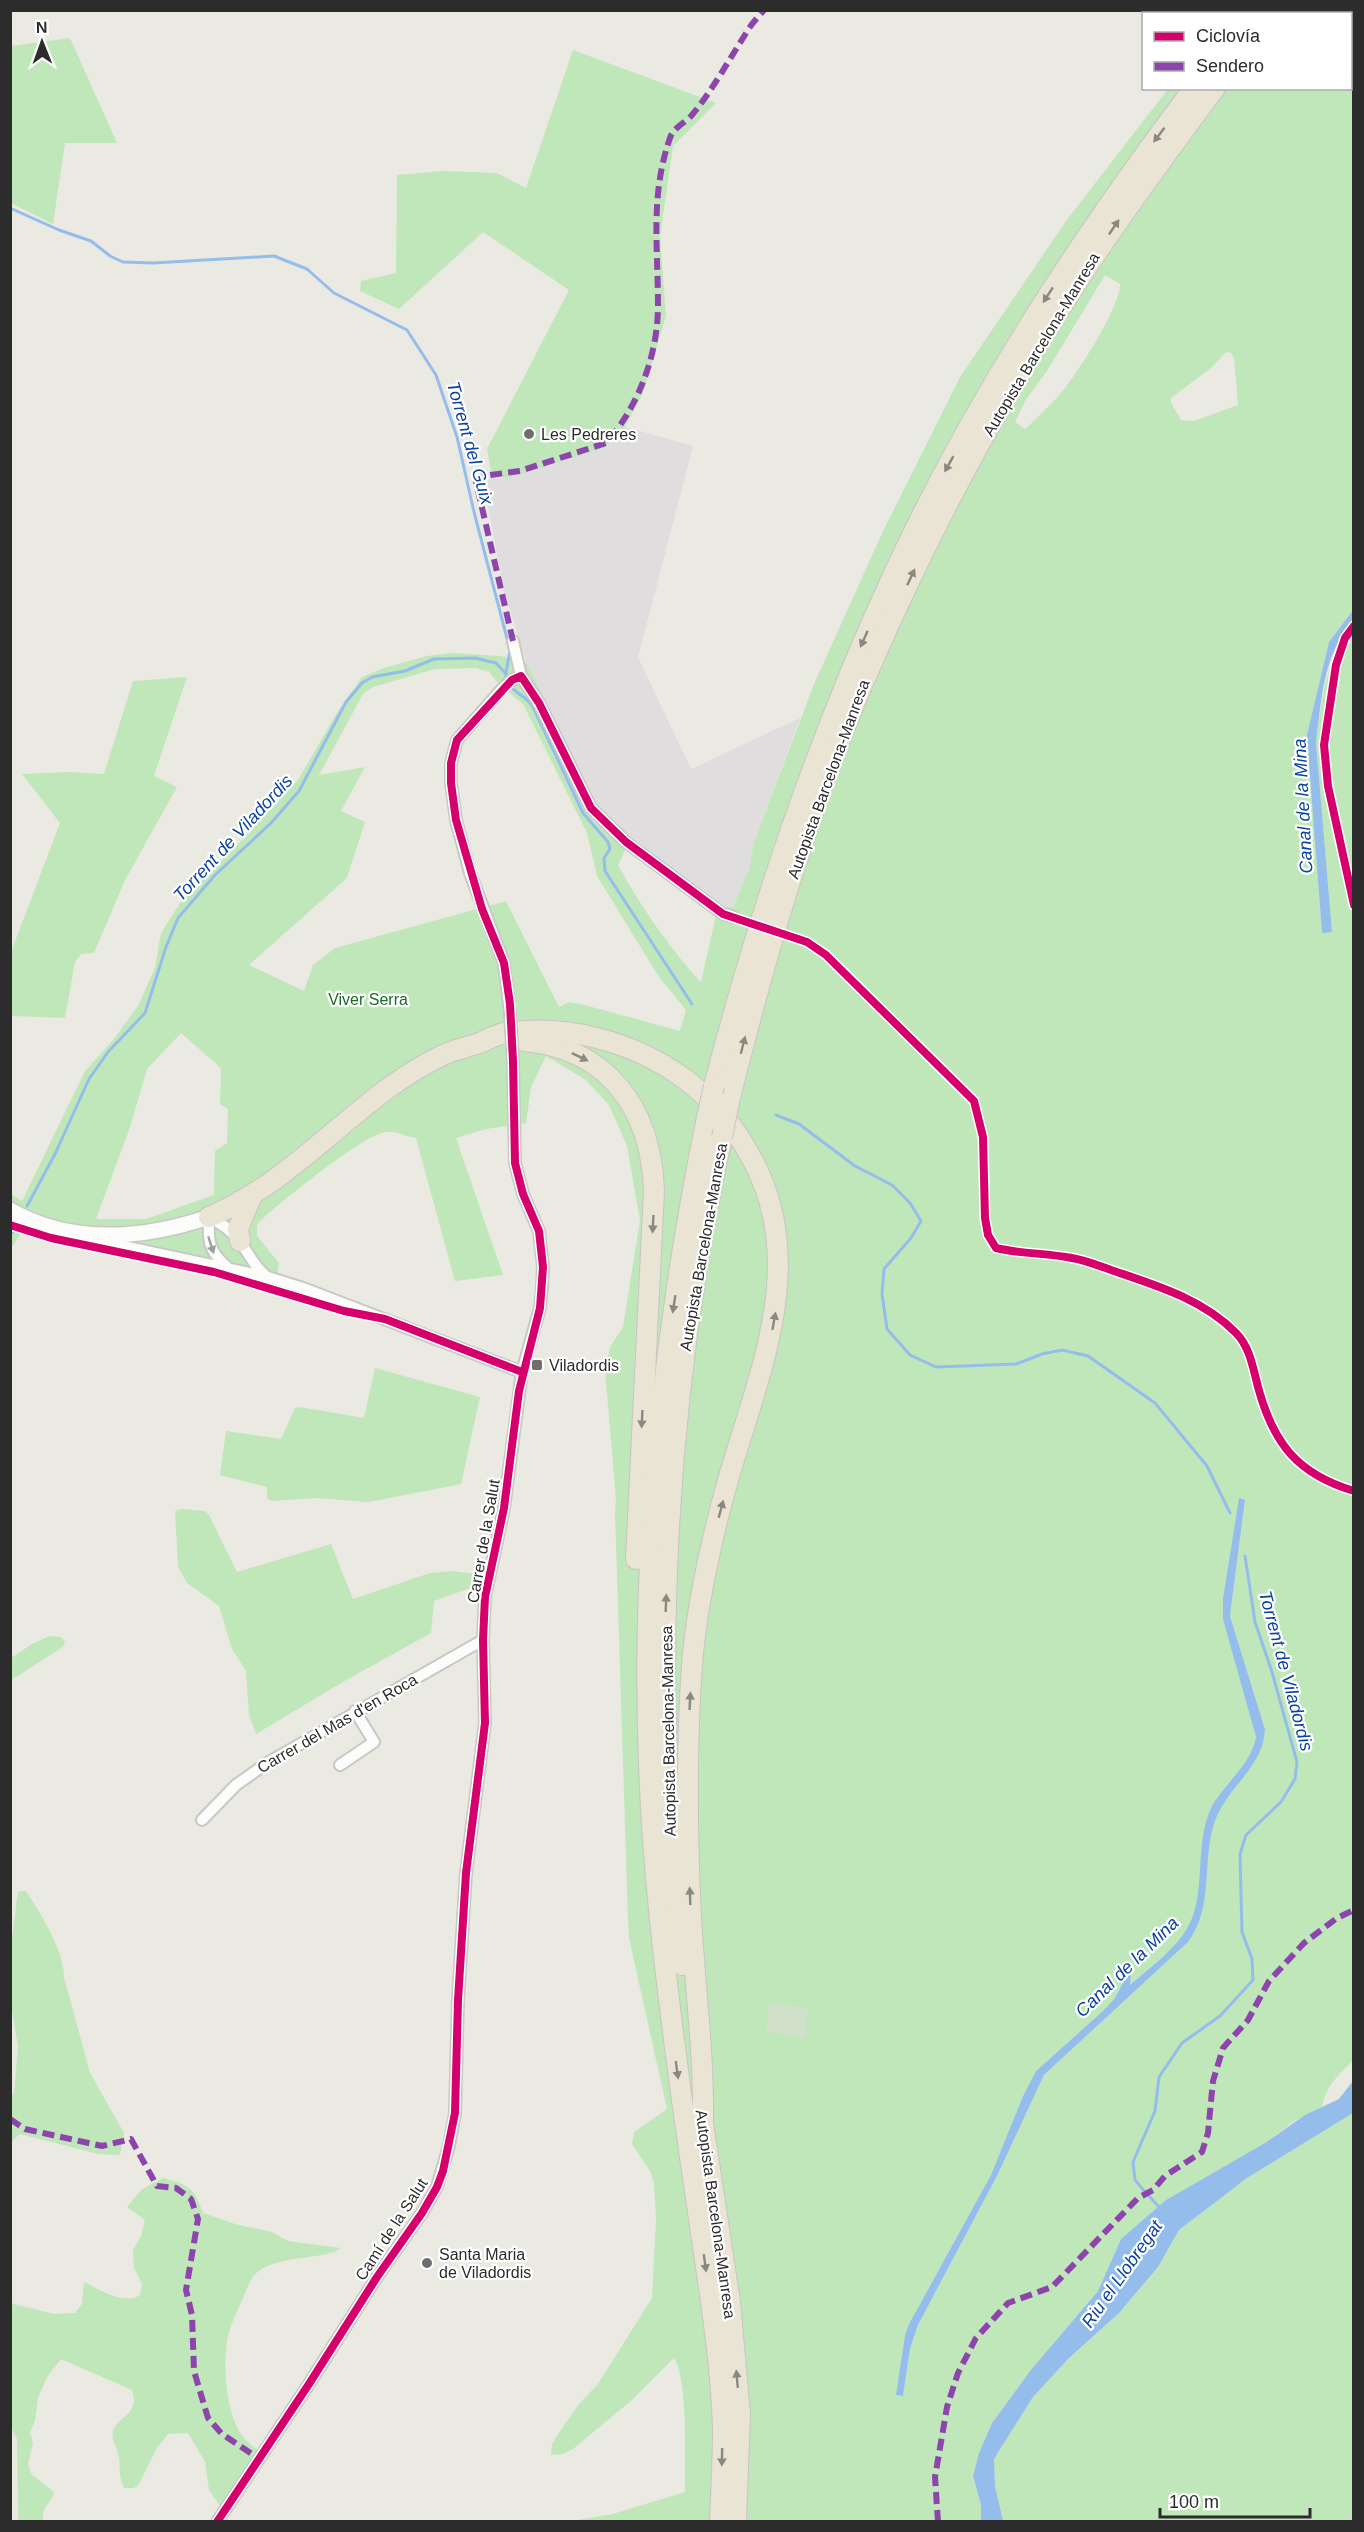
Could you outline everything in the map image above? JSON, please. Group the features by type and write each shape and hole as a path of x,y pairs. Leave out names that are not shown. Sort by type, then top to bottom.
{"highway":[{"name":"Autopista Barcelona-Manresa","path":"720,2522 723,2428 714,2322 670,2012 651,1813 647,1640 650,1541 668,1341 684,1237 706,1122 753,940 785,841 849,673 897,567 943,475 1032,320 1128,176 1192,90"},
{"name":"Autopista Barcelona-Manresa","path":"736,2522 739,2402 730,2302 675,1907 668,1791 664,1640 668,1531 680,1393 701,1239 729,1102 752,1010 802,845 866,676 960,480 1048,327 1142,186 1214,90"},
{"path":"209,1217 276,1180 398,1082 444,1055 505,1033 557,1031 581,1034 624,1046 670,1069 691,1084 718,1109 738,1135 763,1181 775,1226 779,1270 775,1318 712,1540 698,1614 693,1658 688,1739 687,1822 704,2074 703,2121"},
{"path":"483,1041 513,1051 539,1042 587,1060 609,1077 638,1115 652,1160 654,1190 636,1551 635,1656 645,1847 651,1907 670,2012"},
{"path":"240,1241 240,1223 252,1195"}],"street":[{"path":"513,640 516,678 539,703 591,808 635,849 723,914 734,917"},
{"name":"Carrer de la Salut","path":"466,1873 485,1723 484,1597 504,1508 522,1372 540,1308 543,1267 539,1231 523,1194 516,1163 513,1051 504,963 470,873 456,820 451,783 453,751 457,740 501,690 516,678"},
{"path":"10,1210 38,1224 86,1234 112,1244 268,1277 303,1287 522,1372"},
{"path":"86,1234 139,1234 183,1226 209,1217"},
{"path":"209,1217 240,1241 256,1268 268,1277"},
{"path":"209,1217 208,1242 213,1253 228,1269"},
{"name":"Carrer del Mas d'en Roca","path":"202,1820 236,1785 267,1763 483,1640"},
{"path":"339,1765 374,1742 355,1711"},
{"name":"Camí de la Salut","path":"217,2522 437,2187 449,2146 455,2113 458,2000 466,1873"}],"shaded area":[{"path":"625,427 693,446 638,657 691,769 800,718 754,842 749,870 733,907 718,906 595,807 527,663 505,595 484,485 492,477 511,477 605,448"}],"green space":[{"name":"Viver Serra","path":"1214,11 1353,11 1353,610 1329,642 1308,735 1322,932 1332,932 1316,742 1323,694 1331,664 1353,621 1353,2061 1330,2087 1322,2107 1294,2121 1265,2143 1166,2200 1121,2239 1098,2291 1030,2371 992,2423 979,2453 973,2476 981,2505 981,2521 571,2521 613,2514 685,2492 684,2403 679,2369 674,2358 632,2400 573,2449 563,2454 551,2455 552,2444 558,2434 579,2404 598,2384 652,2298 656,2219 654,2183 650,2171 632,2144 634,2132 667,2109 629,1938 616,1500 605,1370 610,1347 623,1327 640,1220 627,1146 609,1105 586,1080 546,1056 531,1087 526,1123 486,1129 456,1138 503,1275 455,1281 416,1138 393,1132 385,1132 373,1137 339,1158 300,1187 257,1224 257,1236 279,1263 275,1286 190,1264 22,1231 11,1249 11,1194 22,1201 85,1071 113,1040 138,1006 155,968 161,933 182,900 298,780 338,711 362,677 384,668 427,656 451,653 501,656 527,663 595,807 632,837 618,865 656,926 701,982 718,906 733,907 749,870 754,842 814,684 884,529 960,377 1066,221 1167,90 1352,90 1352,12","holes":["1105,275 1120,284 1107,322 1065,388 1025,429 1015,422 1025,401 1047,371","1230,352 1234,358 1238,405 1194,421 1181,420 1171,403 1171,398 1211,368 1225,353","476,668 489,672 499,684 523,704 587,833 597,876 659,977 686,1010 680,1031 581,1004 569,1002 559,1007 506,901 335,948 313,965 304,991 249,965 347,878 365,822 341,811 365,767 319,775 363,694 373,687 435,669","181,1033 221,1068 220,1104 228,1109 227,1143 215,1151 214,1195 146,1219 96,1219 130,1127 147,1069","1239,1499 1245,1501 1230,1616 1265,1728 1263,1742 1252,1766 1228,1798 1215,1821 1211,1836 1202,1914 1188,1942 1044,2075 998,2174 918,2325 910,2349 903,2396 897,2395 905,2335 909,2324 991,2175 1023,2096 1036,2071 1103,2011 1115,1998 1127,1975 1129,1986 1178,1942 1190,1924 1198,1897 1201,1851 1207,1821 1217,1798 1249,1756 1256,1737 1223,1598"]},
{"path":"70,38 117,143 65,143 53,224 11,203 11,46"},
{"path":"573,50 716,103 673,146 660,237 666,316 643,393 625,427 605,448 511,477 492,477 487,449 569,290 483,232 399,309 360,291 361,281 396,273 397,175 443,171 497,173 526,188"},
{"path":"187,677 154,776 177,787 125,880 94,953 81,954 75,962 65,1018 11,1016 11,952 60,823 22,774 70,772 104,774 133,681"},
{"path":"375,1368 480,1397 461,1484 369,1502 317,1498 272,1501 267,1498 267,1487 220,1475 226,1431 281,1439 295,1408 300,1407 364,1418"},
{"path":"181,1509 205,1511 209,1515 237,1572 331,1544 353,1599 430,1573 452,1571 477,1574 473,1587 434,1601 431,1633 256,1734 249,1715 246,1671 232,1649 219,1606 187,1583 178,1567 175,1511"},
{"path":"49,1636 61,1637 65,1642 63,1647 11,1680 11,1658"},
{"path":"18,1891 26,1891 56,1944 90,2073 124,2133 120,2155 98,2154 20,2134 12,2141 11,2148 11,2097 14,2093 18,2047 11,2004 10,1954"},
{"path":"769,2003 808,2008 805,2037 766,2032"},
{"path":"1353,2113 1353,2521 1003,2521 995,2486 994,2459 1033,2397 1068,2359 1119,2313 1158,2267 1179,2230 1247,2178"},
{"path":"163,2178 189,2188 197,2198 203,2213 235,2224 272,2232 288,2241 341,2248 326,2254 280,2262 259,2271 251,2280 231,2324 225,2364 231,2410 239,2431 266,2457 227,2516 209,2490 205,2462 188,2433 168,2434 157,2448 139,2484 134,2488 124,2488 113,2431 131,2410 134,2398 132,2390 61,2359 47,2377 38,2398 35,2421 30,2432 33,2443 28,2464 31,2474 54,2492 53,2496 43,2512 43,2521 18,2521 17,2439 10,2425 10,2303 54,2314 75,2313 82,2304 84,2282 119,2298 134,2298 140,2295 142,2284 134,2268 133,2250 141,2236 145,2220 127,2207 142,2189"}],"water":[{"path":"1353,610 1351,621 1330,661 1322,696 1316,742 1332,932 1322,933 1307,735 1329,642"},
{"path":"1239,1498 1245,1500 1230,1616 1265,1729 1258,1755 1215,1821 1211,1836 1202,1914 1188,1942 1044,2075 998,2174 918,2325 910,2349 903,2396 896,2395 905,2335 909,2324 991,2175 1023,2096 1036,2071 1103,2011 1115,1998 1127,1975 1131,1975 1130,1985 1171,1949 1185,1932 1195,1910 1203,1834 1207,1820 1217,1798 1249,1756 1256,1737 1223,1619 1223,1598"},
{"name":"Riu el Llobregat","path":"1353,2081 1353,2113 1247,2178 1179,2230 1158,2267 1119,2313 1068,2359 1033,2397 994,2459 995,2486 1003,2521 981,2521 981,2505 973,2476 979,2453 992,2423 1030,2371 1098,2291 1121,2239 1166,2200 1265,2143 1305,2115 1339,2099"}],"waterway":[{"name":"Torrent del Guix","path":"10,208 59,230 91,241 110,256 123,262 153,263 274,256 307,269 334,293 407,330 436,375 457,437 510,650 506,673"},
{"name":"Torrent de Viladordis","path":"27,1206 55,1154 89,1079 108,1052 145,1013 166,947 178,918 215,875 271,823 299,791 346,702 362,683 372,677 405,671 434,659 475,658 496,663 506,674 506,680"},
{"name":"Torrent de Viladordis","path":"509,685 533,707 583,813 608,842 610,849 604,858 605,871 692,1004"},
{"name":"Torrent de Viladordis","path":"776,1115 799,1124 855,1166 892,1185 910,1203 921,1221 911,1238 884,1269 882,1294 887,1329 910,1355 936,1367 1016,1364 1042,1354 1062,1350 1088,1356 1155,1403 1207,1466 1230,1513"},
{"name":"Torrent de Viladordis","path":"10,1235 16,1227"},
{"name":"Torrent de Viladordis","path":"1145,2192 1135,2180 1133,2162 1155,2111 1159,2077 1182,2043 1220,2016 1253,1980 1252,1959 1242,1932 1240,1854 1246,1835 1281,1802 1295,1779 1297,1762 1272,1672 1255,1622 1245,1556"},
{"name":"Torrent de Viladordis","path":"1148,2195 1159,2207"}],"marked path":[{"path":"513,641 476,482 482,476 520,471 606,443 628,413 644,378 655,342 658,305 657,201 670,138 700,104 752,24 764,10"},
{"path":"938,2522 935,2477 947,2407 958,2373 976,2338 1008,2303 1052,2287 1138,2198 1153,2190 1165,2176 1202,2152 1208,2133 1213,2081 1223,2048 1248,2020 1269,1981 1304,1943 1337,1918 1354,1910"},
{"path":"10,2119 25,2129 102,2146 131,2139 157,2186 176,2188 191,2199 198,2219 186,2290 192,2315 194,2371 208,2418 222,2434 258,2458"}],"cycle path":[{"path":"1354,626 1345,638 1336,665 1324,745 1328,786 1354,905"},
{"path":"217,2522 377,2277 422,2213 443,2171 455,2113 458,2000 466,1873 485,1723 483,1640 485,1597 504,1508 519,1391 540,1308 543,1267 539,1231 523,1194 515,1163 510,1004 504,963 482,909 456,820 451,763 457,740 512,680 521,676 539,703 591,808 626,842 723,914 807,942 826,955 974,1101 983,1137 985,1218 988,1235 996,1248 1077,1259 1178,1294 1209,1311 1236,1333 1245,1345 1271,1424 1290,1454 1317,1475 1354,1491"},
{"path":"10,1225 51,1238 214,1272 344,1311 385,1319 522,1372"}],"place":[{"name":"Les Pedreres","path":"529,434"},
{"name":"Viladordis","path":"537,1365"},
{"name":"Santa Maria de Viladordis","path":"427,2263"}],"water label":[{"name":"Canal de la Mina","path":"1303,806"},
{"name":"Canal de la Mina","path":"1127,1967"}]}
